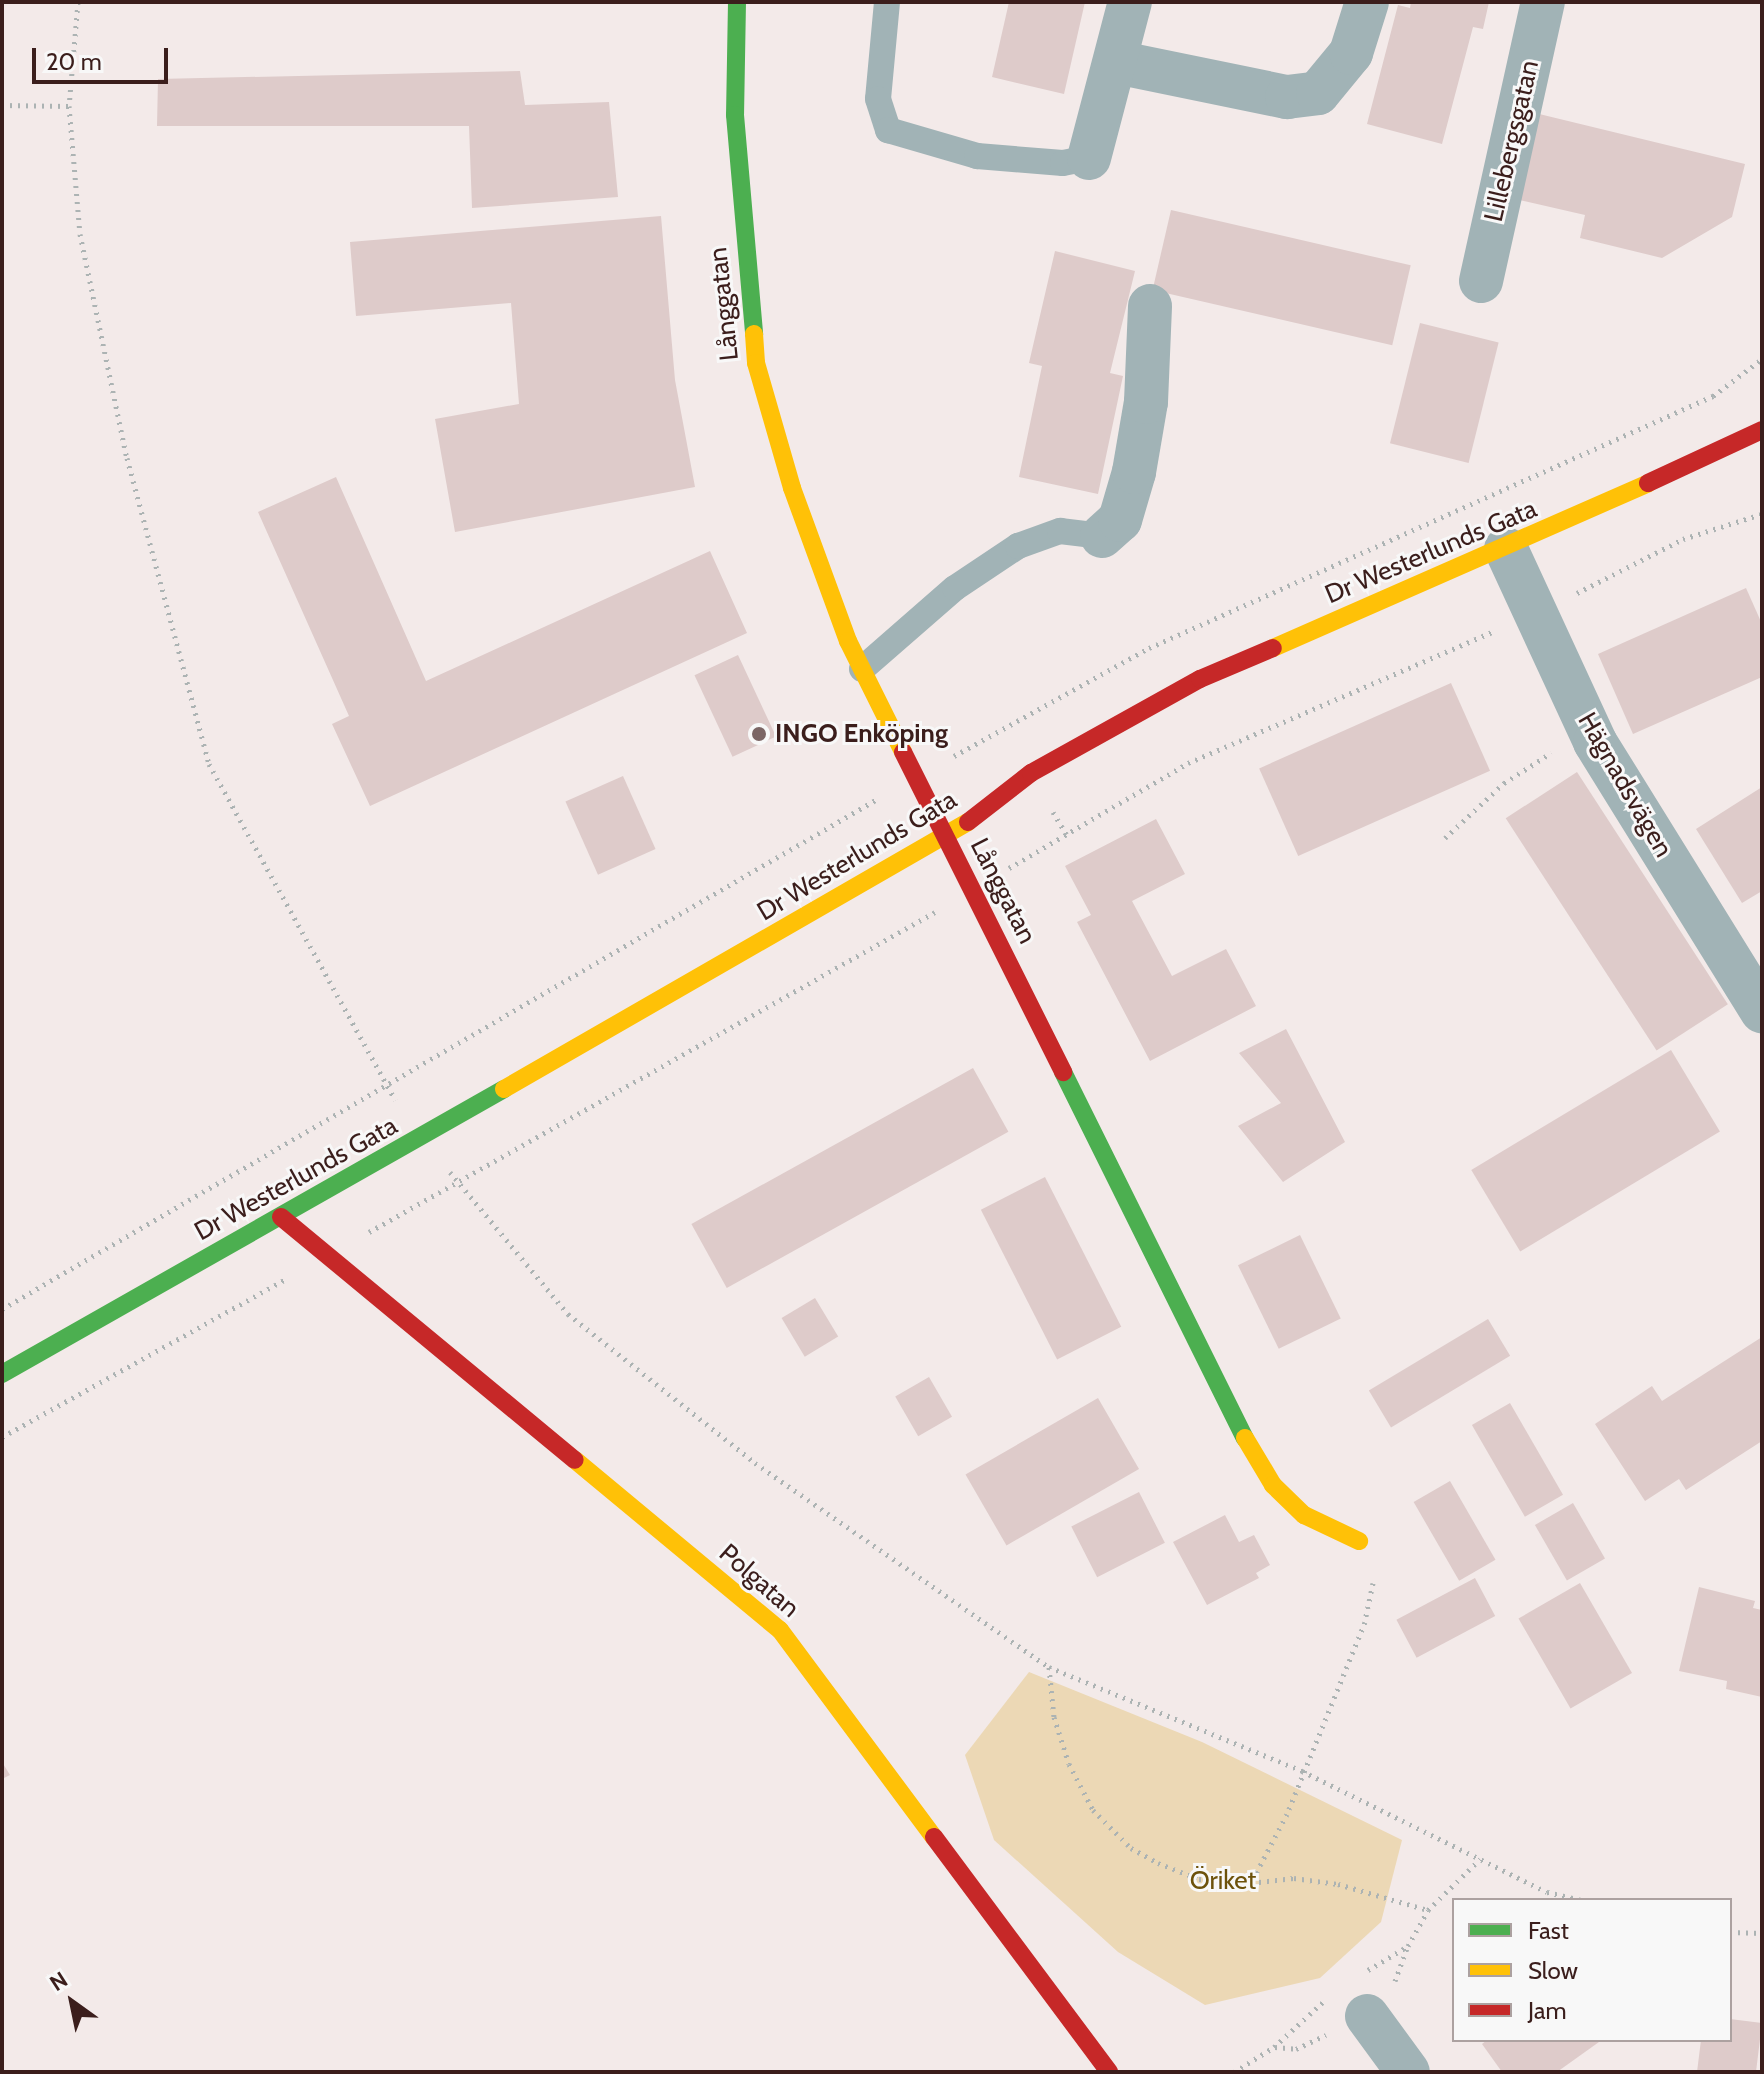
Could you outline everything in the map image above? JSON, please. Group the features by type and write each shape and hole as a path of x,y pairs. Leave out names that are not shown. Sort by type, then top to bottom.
{"street":[{"name":"Långgatan","path":"737,2 735,115 756,363 792,488 862,669 1273,1485 1304,1515 1359,1541"},
{"path":"1089,158 1130,2"},
{"path":"1116,62 1287,97 1318,93 1351,53 1367,2"},
{"name":"Lillebergsgatan","path":"1481,281 1543,2"},
{"path":"1102,536 1120,520 1134,472 1146,402 1150,306"},
{"name":"Dr Westerlunds Gata","path":"2,1374 947,838 1031,773 1200,679 1506,549 1762,430"},
{"name":"Hägnadsvägen","path":"1506,549 1589,728 1762,1011"},
{"name":"Polgatan","path":"281,1217 326,1258 780,1630 1109,2072"},
{"path":"1367,2016 1408,2072"}],"lane":[{"path":"887,2 878,99 888,130 977,156 1063,163 1089,158"},
{"path":"862,669 955,588 1018,546 1060,531 1102,536"}],"path":[{"path":"78,2 69,106 80,234 124,443 209,764 384,1085 423,1137 568,1314 755,1463 1049,1667 1302,1771 1547,1892 1573,1898"},
{"path":"2,105 69,106"},
{"path":"2,1437 326,1258 457,1180 974,890 1188,763 1536,613 1683,539 1762,514"},
{"path":"1445,838 1504,783 1589,728"},
{"path":"2,1309 384,1085"},
{"path":"1251,1883 1272,1849 1365,1622 1375,1573 1372,1547 1359,1541"},
{"path":"1049,1667 1054,1717 1069,1764 1093,1810 1131,1848 1158,1863 1199,1879 1251,1883 1294,1878 1338,1884 1428,1910"},
{"path":"1732,1932 1762,1933"},
{"path":"1274,2047 1296,2049 1367,2016"}],"green space":[{"name":"Öriket","path":"1029,1672 1202,1742 1402,1840 1381,1922 1320,1978 1205,2005 1118,1952 994,1840 965,1755"}],"building":[{"path":"1009,2 1085,2 1064,94 992,77"},
{"path":"1411,2 1489,2 1483,29 1473,27 1442,144 1367,124 1398,5 1410,8"},
{"path":"520,71 525,105 609,102 618,197 472,208 469,126 157,126 158,79"},
{"path":"1531,112 1745,164 1732,217 1662,258 1580,238 1585,215 1511,198"},
{"path":"1171,210 1411,265 1392,345 1153,290"},
{"path":"661,216 675,380 695,487 455,532 435,419 519,404 511,303 356,316 350,242"},
{"path":"1055,251 1135,271 1110,373 1123,376 1098,494 1019,477 1042,366 1029,363"},
{"path":"1420,323 1499,343 1469,463 1390,443"},
{"path":"336,477 426,681 710,551 747,633 370,806 332,724 349,716 258,512"},
{"path":"1746,588 1762,624 1762,677 1633,734 1598,654"},
{"path":"738,655 776,737 733,757 694,675"},
{"path":"1451,683 1490,771 1298,856 1259,768"},
{"path":"1577,772 1728,1004 1657,1051 1506,818"},
{"path":"623,776 656,849 598,875 565,802"},
{"path":"1762,787 1762,891 1742,903 1696,829"},
{"path":"1156,819 1185,874 1132,901 1172,976 1226,949 1256,1006 1150,1061 1077,922 1091,915 1065,866"},
{"path":"1286,1029 1345,1142 1283,1182 1238,1126 1281,1103 1239,1053"},
{"path":"1671,1050 1720,1131 1520,1251 1471,1170"},
{"path":"973,1068 1008,1132 727,1288 691,1224"},
{"path":"1045,1177 1121,1327 1057,1359 981,1210"},
{"path":"1300,1235 1341,1319 1279,1349 1238,1265"},
{"path":"815,1298 838,1337 805,1357 782,1318"},
{"path":"1488,1319 1510,1356 1391,1427 1369,1391"},
{"path":"1762,1337 1762,1441 1686,1490 1679,1479 1645,1501 1595,1424 1652,1386 1662,1401"},
{"path":"929,1377 952,1417 918,1436 895,1396"},
{"path":"1098,1398 1139,1469 1006,1546 965,1474"},
{"path":"1510,1403 1563,1495 1525,1517 1472,1425"},
{"path":"1450,1481 1496,1560 1459,1581 1414,1502"},
{"path":"1139,1492 1165,1543 1097,1577 1071,1527"},
{"path":"1573,1503 1605,1558 1567,1580 1535,1525"},
{"path":"1225,1515 1239,1542 1254,1535 1270,1565 1256,1573 1259,1578 1207,1605 1173,1542"},
{"path":"1475,1578 1495,1616 1417,1658 1396,1620"},
{"path":"1580,1583 1632,1673 1571,1709 1519,1618"},
{"path":"1699,1587 1755,1601 1753,1608 1762,1610 1762,1697 1726,1689 1727,1681 1679,1671"},
{"path":"2,1762 10,1775 2,1779"},
{"path":"1732,2019 1762,2023 1756,2072 1697,2072 1701,2042 1732,2042"},
{"path":"1599,2042 1557,2072 1502,2072 1482,2044"}],"traffic: fast":[{"path":"737,2 735,115 754,334"},
{"path":"1063,1072 1245,1438"},
{"path":"2,1374 504,1089"}],"traffic: slow":[{"path":"754,334 756,363 792,488 848,641 903,752"},
{"path":"1273,648 1648,483"},
{"path":"504,1089 968,822"},
{"path":"1245,1438 1273,1485 1304,1515 1359,1541"},
{"path":"575,1460 780,1630 934,1837"}],"traffic: jam":[{"path":"1648,483 1762,430"},
{"path":"968,822 1031,773 1200,679 1273,648"},
{"path":"903,752 1063,1072"},
{"path":"281,1217 575,1460"},
{"path":"934,1837 1109,2072"}],"place":[{"name":"INGO Enköping","path":"759,734"}]}
